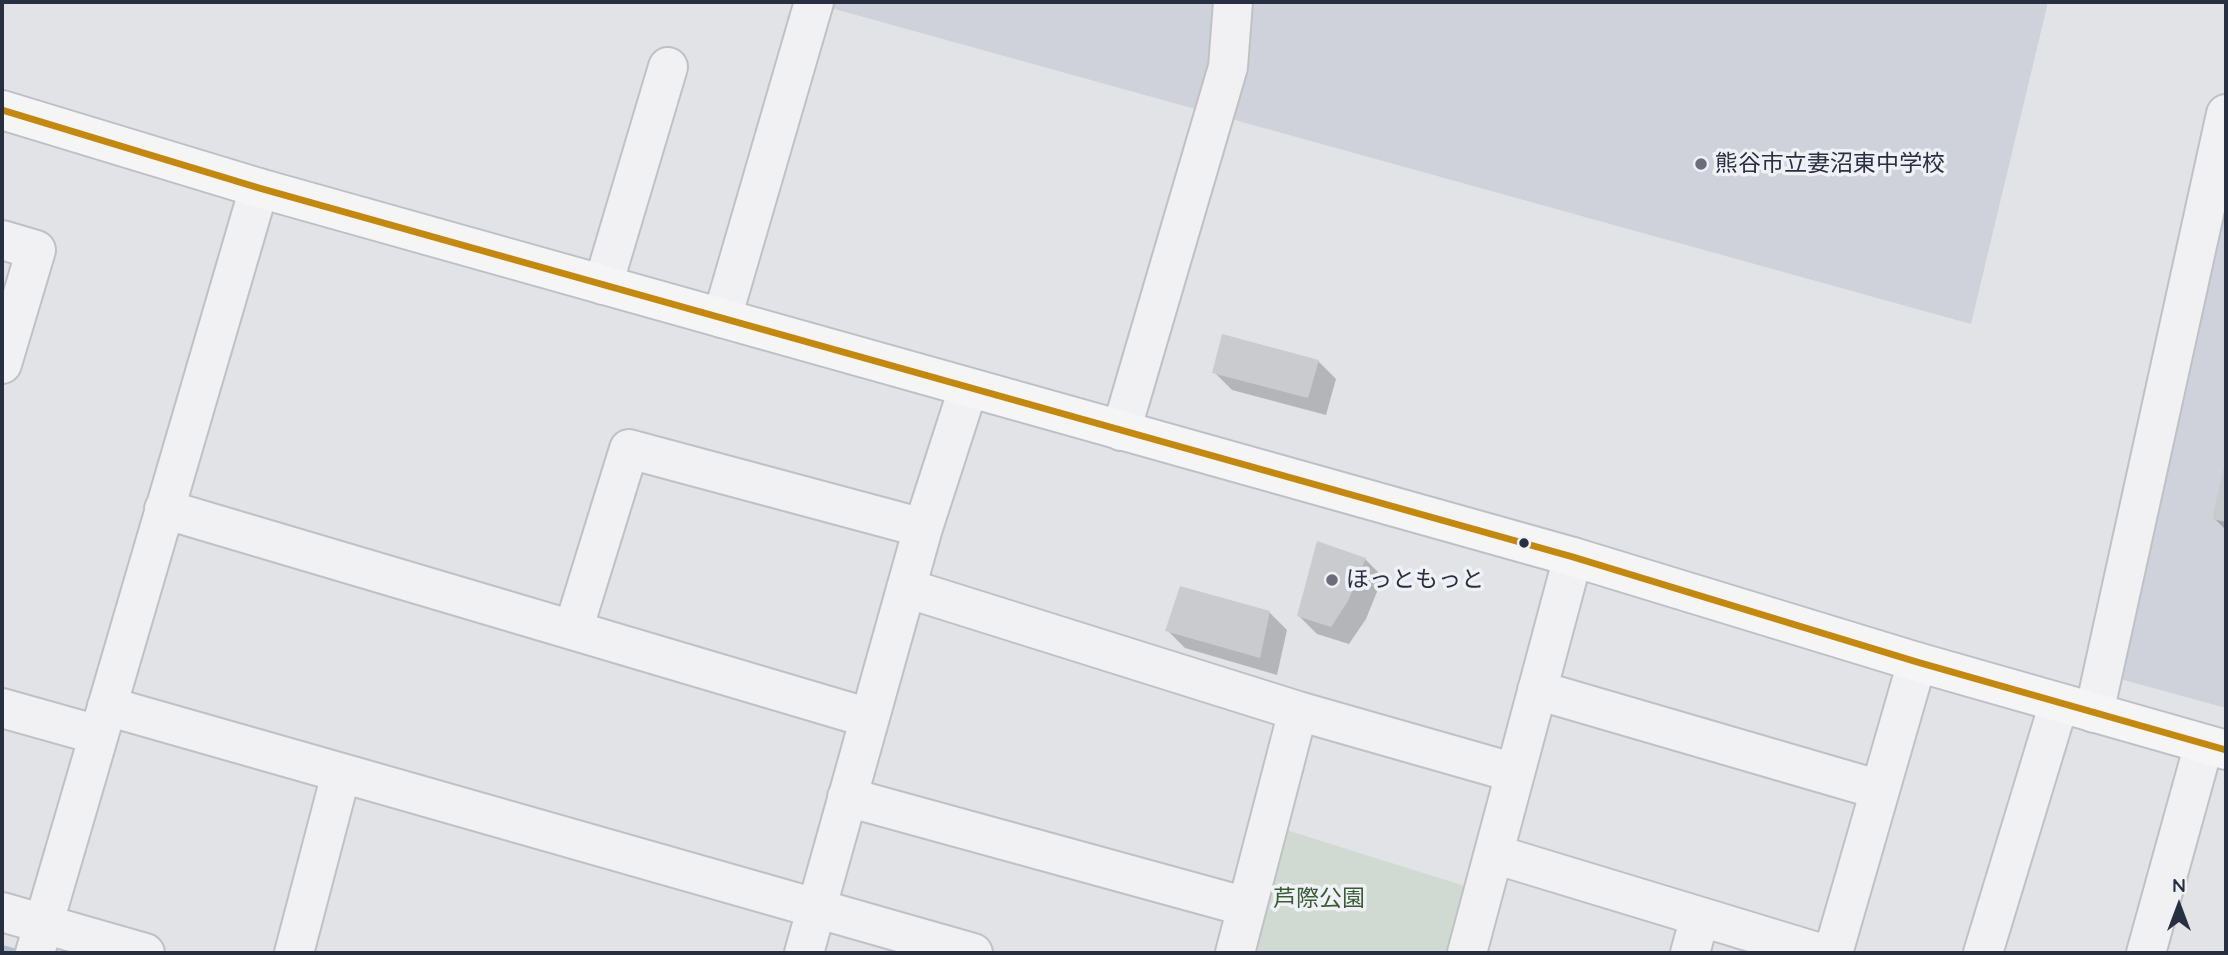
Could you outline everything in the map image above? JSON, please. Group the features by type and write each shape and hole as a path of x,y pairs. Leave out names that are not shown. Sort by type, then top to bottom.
{"main road":[{"path":"2,110 259,188 1573,557 1917,662 2215,747"}],"street":[{"path":"722,318 814,2"},
{"path":"1121,431 1227,67 1233,2"},
{"path":"603,285 668,67"},
{"path":"1983,953 2077,708 2226,114"},
{"path":"39,939 259,188"},
{"path":"2,240 36,250 2,364"},
{"path":"804,953 923,528 968,388"},
{"path":"573,630 629,449 923,528"},
{"path":"164,509 869,718"},
{"path":"1467,953 1573,557"},
{"path":"906,588 1298,711 1515,773"},
{"path":"1833,953 1917,662"},
{"path":"1537,690 1880,790"},
{"path":"2,708 102,721 341,774 973,953"},
{"path":"1235,953 1298,711"},
{"path":"2146,953 2215,747"},
{"path":"294,953 341,774"},
{"path":"847,797 1247,906"},
{"path":"1494,854 1820,953"},
{"path":"2,912 39,939 145,953"},
{"path":"1690,953 1700,917"}],"shaded area":[{"name":"熊谷市立妻沼東中学校","path":"814,2 2048,2 1971,324"},
{"path":"2226,193 2226,708 2120,679"}],"green space":[{"name":"芦際公園","path":"1280,828 1471,888 1452,953 1248,953"}],"building":[{"path":"1222,334 1319,360 1308,398 1212,373"},
{"path":"2226,462 2226,522 2212,519"},
{"name":"ほっともっと","path":"1317,541 1366,558 1348,601 1331,627 1297,616"},
{"path":"1180,586 1270,611 1260,658 1165,631"}],"waterway":[{"path":"2,950 13,953"}],"transit line":[{"path":"2,110 259,188 1573,557 1917,662 2226,750"}],"place":[{"name":"熊谷市立妻沼東中学校","path":"1701,164"},
{"name":"ほっともっと","path":"1332,580"}]}
